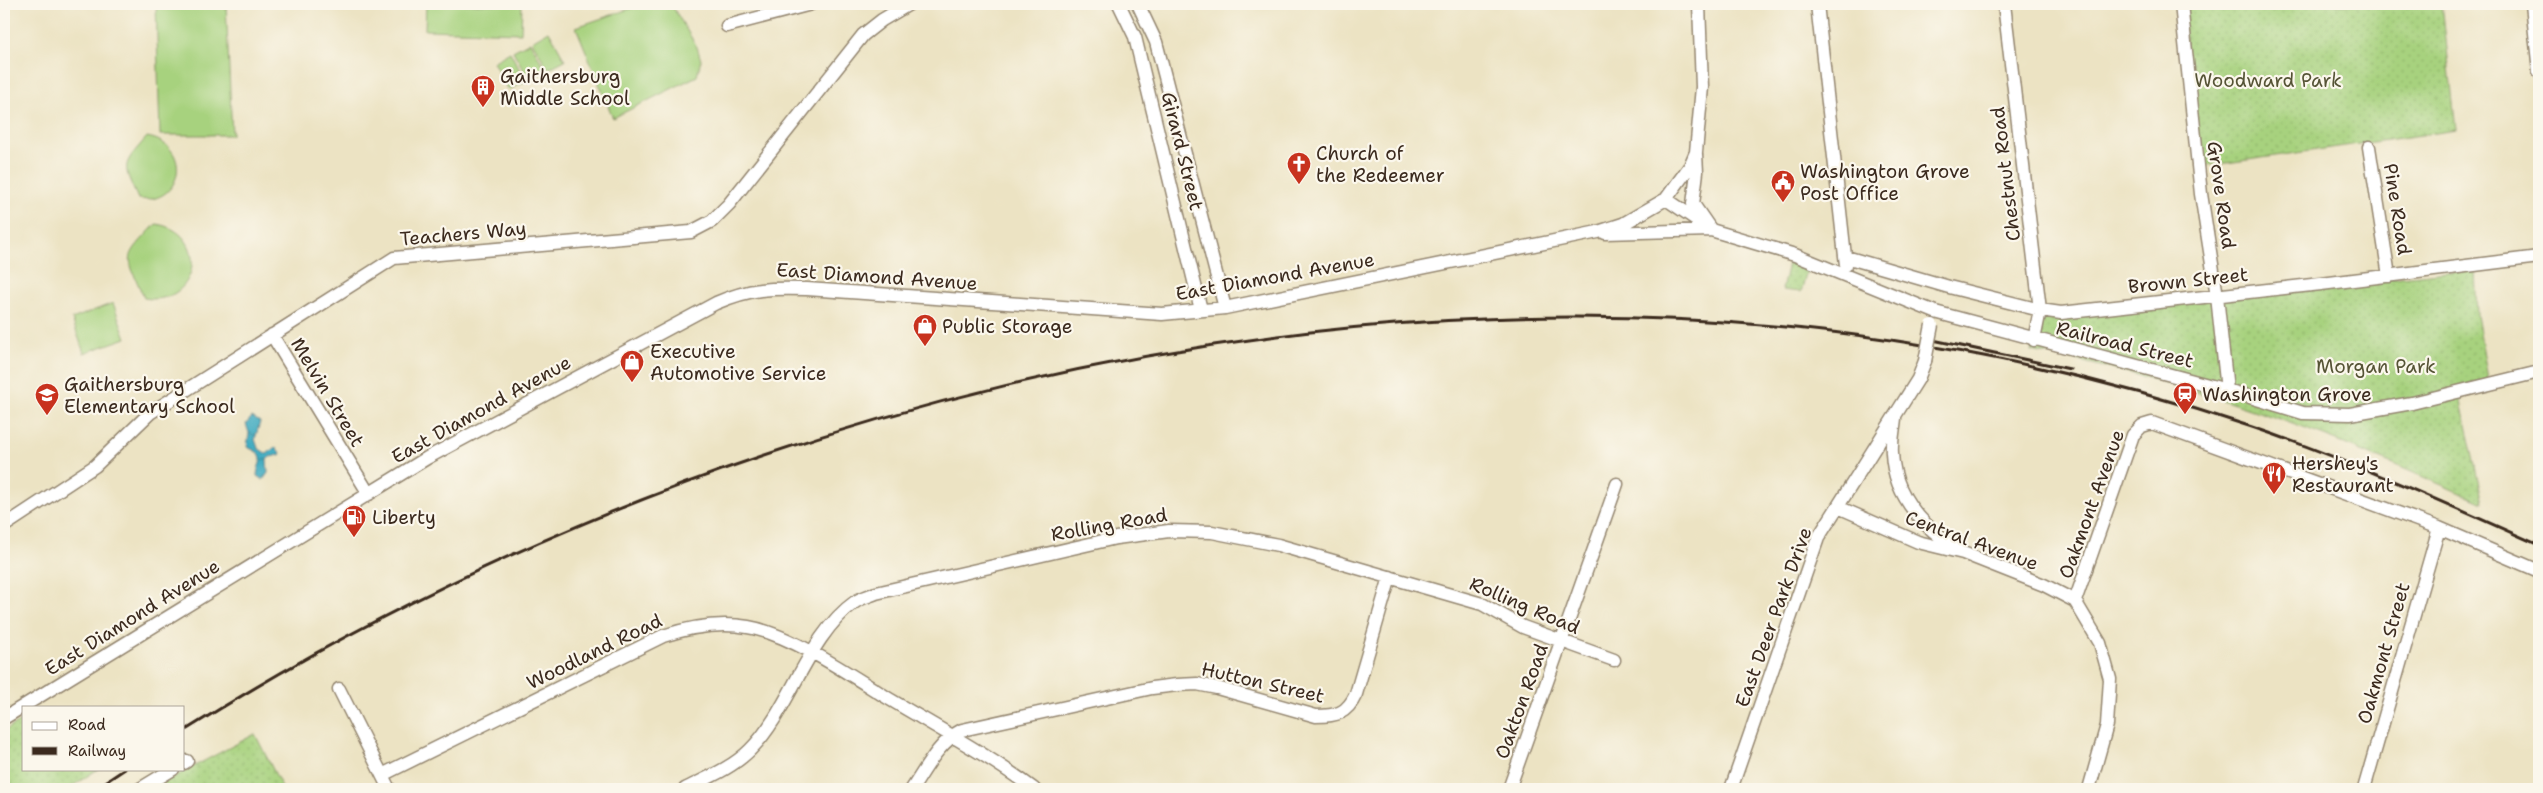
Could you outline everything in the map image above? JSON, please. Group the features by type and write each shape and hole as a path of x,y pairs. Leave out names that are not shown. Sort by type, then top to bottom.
{"street":[{"path":"727,26 811,4"},
{"name":"Teachers Way","path":"4,526 95,466 150,413 394,258 691,232 712,221 730,204 863,35 882,20 909,4"},
{"name":"Girard Street","path":"1119,4 1135,37 1201,310"},
{"name":"Girard Street","path":"1138,4 1156,42 1225,308"},
{"path":"1598,232 1622,234 1706,230 1693,204 1697,172 1696,152 1702,87 1699,4"},
{"path":"1817,4 1847,275"},
{"name":"Chestnut Road","path":"2004,4 2040,310 2034,340"},
{"name":"Grove Road","path":"2181,4 2202,194 2217,296 2227,390"},
{"path":"2532,4 2539,72"},
{"name":"Pine Road","path":"2369,147 2389,276"},
{"path":"1663,202 1690,166 1696,152"},
{"name":"East Diamond Avenue","path":"24,706 427,458 716,303 742,292 767,288 807,289 1162,314 1225,308 1598,232 1623,224 1663,202"},
{"name":"Railroad Street","path":"1663,202 1706,230 1795,255 1847,275 1934,319 2034,340 2227,390 2303,413 2350,414 2412,403 2539,372"},
{"name":"Brown Street","path":"1846,257 2040,310 2061,312 2217,296 2539,257"},
{"name":"East Deer Park Drive","path":"1731,789 1818,538 1918,380 1925,361 1934,319"},
{"name":"Melvin Street","path":"272,335 369,494"},
{"name":"East Deer Park Drive","path":"1896,414 1892,453 1904,497 1920,520 1931,531 1963,553"},
{"name":"Oakmont Avenue","path":"2075,601 2133,435 2142,426 2152,423 2438,528 2539,571"},
{"name":"Oakton Road","path":"1509,789 1617,484"},
{"name":"Central Avenue","path":"1838,507 1918,542 1963,553 2044,585 2075,601"},
{"name":"Oakmont Street","path":"2364,789 2438,528"},
{"name":"Rolling Road","path":"685,789 732,765 750,750 764,734 811,654 840,614 856,601 876,593 1116,538 1169,530 1212,532 1278,545 1390,577 1482,604 1523,627 1614,660"},
{"name":"Hutton Street","path":"912,789 951,736 962,730 1152,688 1198,684 1316,716 1334,716 1344,712 1351,705 1356,694 1390,577"},
{"path":"2075,601 2100,643 2110,679 2107,725 2089,789"},
{"name":"Woodland Road","path":"382,775 663,636 713,625 748,627 782,636 951,736 1034,789"},
{"path":"339,689 389,789"},
{"name":"East Diamond Avenue","path":"4,718 22,707"},
{"path":"140,789 171,770"}],"green space":[{"path":"156,4 226,4 232,135 160,135"},
{"path":"426,4 522,4 521,33 425,30"},
{"path":"644,4 671,4 697,47 701,60 697,76 613,118 576,27"},
{"name":"Woodward Park","path":"2182,4 2442,4 2456,130 2199,167"},
{"path":"549,31 565,60 548,69 532,41"},
{"path":"530,42 546,70 529,80 513,51"},
{"path":"510,52 526,81 509,90 493,62"},
{"path":"147,137 162,142 172,151 177,162 177,174 173,185 165,193 153,199 138,199 129,178 127,166 132,154"},
{"path":"156,224 174,230 185,240 191,254 192,268 187,281 177,292 163,298 144,298 133,273 130,258 138,244"},
{"path":"1788,263 1807,270 1801,292 1782,290"},
{"name":"Morgan Park","path":"2475,269 2477,315 2488,379 2458,388 2483,503 2335,440 2275,417 2139,376 2086,362 2032,351 2043,316"},
{"path":"113,303 126,338 84,353 72,319"},
{"path":"22,720 22,770 96,770 68,789 4,789 4,731"},
{"path":"255,734 283,789 151,789 155,787"}],"water":[{"path":"252,417 260,422 255,439 258,448 267,454 275,447 281,453 267,460 268,473 263,480 257,476 261,456 247,447 249,433 246,424"}],"railway":[{"path":"185,730 376,621 577,526 788,447 1004,386 1225,343 1448,321 1670,319 1891,340 2028,365 2164,399 2289,440 2433,498 2539,545"},
{"path":"1933,340 2070,369"},
{"path":"95,789 124,770"}],"place":[{"name":"Gaithersburg Middle School","path":"483,108"},
{"name":"Church of the Redeemer","path":"1299,185"},
{"name":"Washington Grove Post Office","path":"1783,203"},
{"name":"Public Storage","path":"925,347"},
{"name":"Executive Automotive Service","path":"632,383"},
{"name":"Washington Grove","path":"2185,415"},
{"name":"Gaithersburg Elementary School","path":"47,416"},
{"name":"Hershey's Restaurant","path":"2274,495"},
{"name":"Liberty","path":"354,538"}]}
